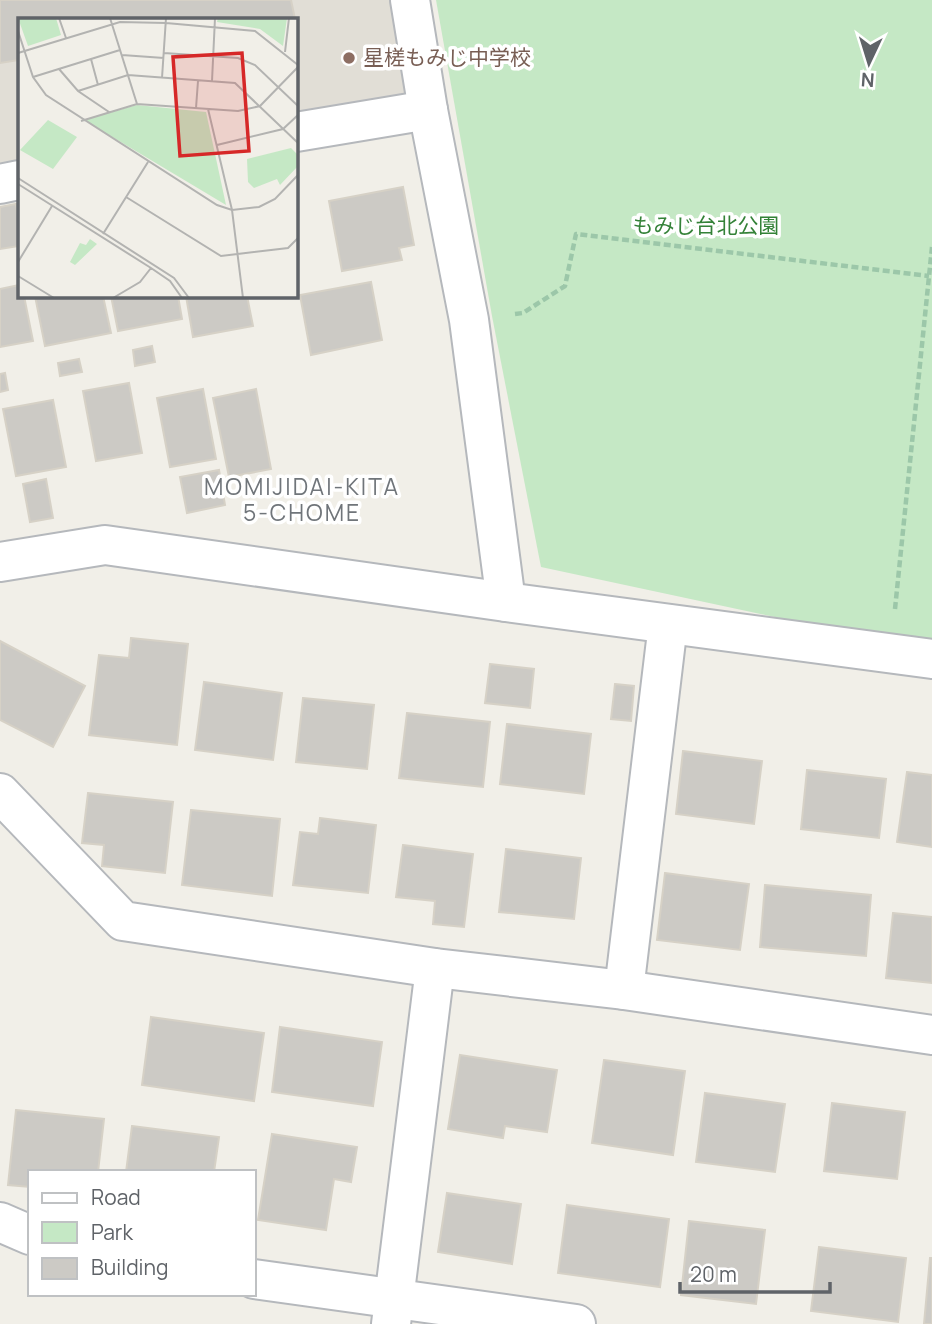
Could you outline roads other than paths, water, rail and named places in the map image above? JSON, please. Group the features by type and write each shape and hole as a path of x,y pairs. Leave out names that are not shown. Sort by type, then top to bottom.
{"street":[{"path":"410,0 428,110 469,320 506,602"},
{"path":"298,132 428,110"},
{"path":"0,184 18,180"},
{"path":"0,562 104,545 932,659"},
{"path":"624,990 668,624"},
{"path":"0,793 123,921 435,968 624,990 932,1035"},
{"path":"393,1312 435,968"},
{"path":"0,1222 28,1234"},
{"path":"256,1279 393,1312 576,1324"}],"place":[{"name":"星槎もみじ中学校","path":"349,58"}],"district":[{"name":"MOMIJIDAI-KITA 5-CHOME","path":"302,500"}],"park label":[{"name":"もみじ台北公園","path":"706,226"}]}
